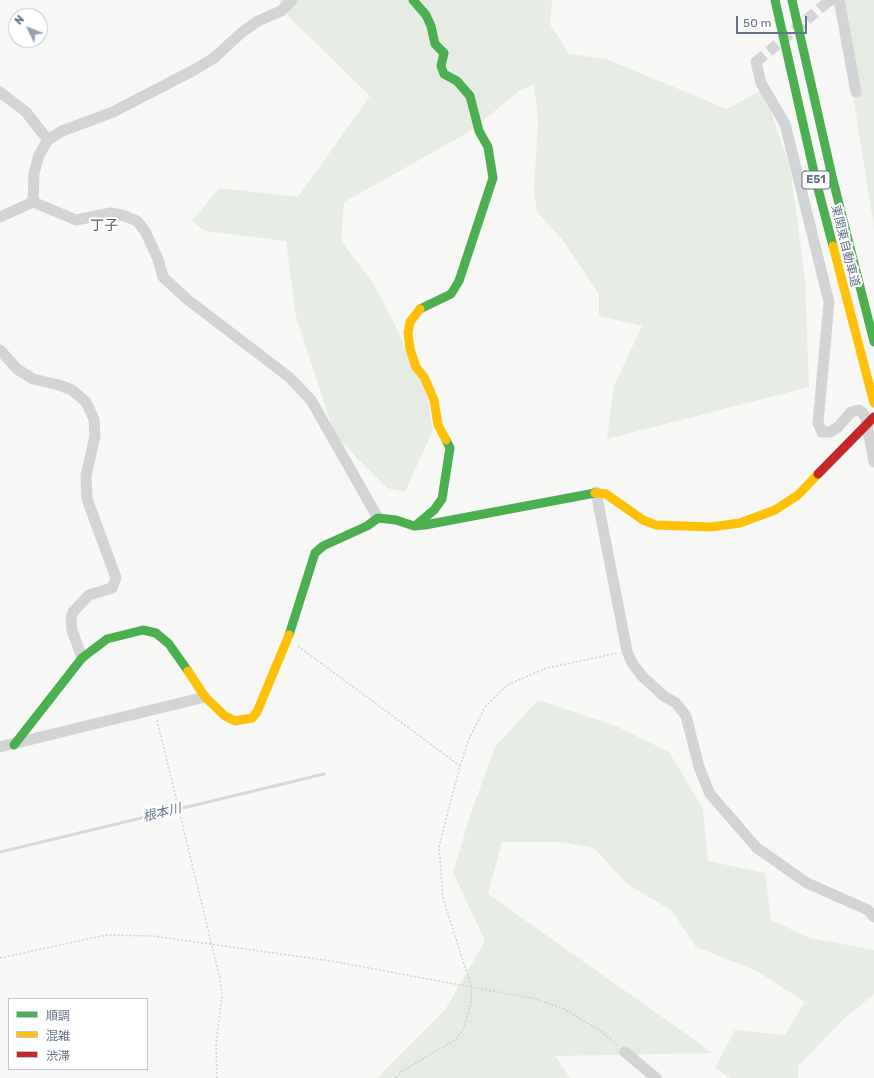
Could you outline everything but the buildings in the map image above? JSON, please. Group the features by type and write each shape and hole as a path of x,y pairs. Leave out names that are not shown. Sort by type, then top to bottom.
{"main road":[{"path":"412,0 426,15 431,26 435,44 444,53 441,66 444,74 457,81 470,96 479,131 488,147 493,178 459,281 451,294 418,310 410,322 408,332 410,349 416,367 424,377 434,400 438,425 450,448 442,499 434,510 414,526"},
{"name":"東関東自動車道","path":"776,0 795,90 874,403"},
{"name":"東関東自動車道","path":"792,0 831,169 874,342"},
{"path":"14,745 82,658 107,639 143,630 156,633 169,644 180,658 205,697 225,716 235,721 252,718 257,712 288,639 315,554 323,546 367,526 378,518 396,520 414,526 596,492 606,494 643,520 656,525 711,527 740,523 775,510 798,495 870,421"}],"street":[{"path":"33,202 34,173 38,155 48,140 62,131 113,112 194,70 214,58 241,33 258,21 281,11 292,0"},
{"path":"833,0 856,92"},
{"path":"756,62 760,83 785,124 830,302 818,423 822,432 830,432 855,410 863,413 866,419 870,421 874,462"},
{"path":"0,92 26,112 48,140"},
{"path":"0,217 33,202 76,220 111,213 125,216 137,221 146,231 158,259 162,277 188,300 289,377 311,400 378,518"},
{"path":"0,350 17,369 33,379 59,384 72,390 86,402 94,419 95,436 86,476 87,499 116,578 112,588 89,595 73,612 71,618 72,630 82,658"},
{"path":"596,492 627,651 632,663 642,677 665,697 676,703 686,716 699,767 710,794 757,848 807,883 868,910 874,918"},
{"path":"0,747 14,745 205,697"},
{"path":"625,1052 656,1078"}],"path":[{"path":"288,639 460,766"},
{"path":"396,1078 402,1071 455,1040 463,1030 471,1003 472,989 443,898 439,847 460,766 469,739 485,707 507,685 547,668 627,651"},
{"path":"155,710 210,944 220,979 222,997 216,1044 217,1078"},
{"path":"0,958 106,936 153,936 331,961 472,989 536,999 564,1009 601,1031 625,1052"}],"shaded area":[{"path":"279,0 552,0 550,24 569,54 606,59 727,109 763,89 790,167 805,278 809,387 607,439 614,386 642,326 599,316 599,294 562,239 537,212 534,189 538,121 534,84 519,91 469,132 344,202 341,241 373,283 394,323 427,396 433,430 405,492 387,488 335,436 296,316 286,241 205,231 192,221 219,188 298,197 370,96 291,19"},
{"path":"838,0 874,0 874,228"},
{"path":"538,700 616,726 669,752 703,809 708,861 765,873 771,920 810,938 874,950 874,994 845,1018 798,1066 798,1078 730,1078 715,1068 735,1030 785,1035 805,1002 757,971 696,947 672,911 626,883 594,848 563,842 502,842 488,894 713,1053 555,1056 570,1078 377,1078 445,1010 485,941 453,872 471,813 495,747"}],"waterway":[{"name":"根本川","path":"0,852 324,774"}],"tunnel":[{"path":"756,62 829,1"}],"traffic: fast":[{"path":"413,0 426,15 431,26 435,44 444,53 441,66 444,74 457,81 470,96 479,131 488,147 493,178 459,281 451,294 420,309"},
{"path":"775,0 816,181 833,246"},
{"path":"792,0 832,176 874,342"},
{"path":"415,526 434,510 442,499 450,448 446,440"},
{"path":"289,635 315,553 323,546 367,526 378,518 396,520 414,526 425,525 595,493"},
{"path":"14,745 82,658 107,639 143,630 156,633 169,644 188,671"}],"traffic: slow":[{"path":"833,246 874,403"},
{"path":"420,309 410,322 408,333 410,349 416,367 424,377 434,400 438,425 446,440"},
{"path":"595,493 606,494 643,520 656,525 711,527 740,523 775,510 798,495 818,474"},
{"path":"188,671 205,697 225,716 235,721 252,718 257,712 289,635"}],"traffic: jam":[{"path":"818,474 874,417"}],"district":[{"name":"丁子","path":"104,226"}]}
